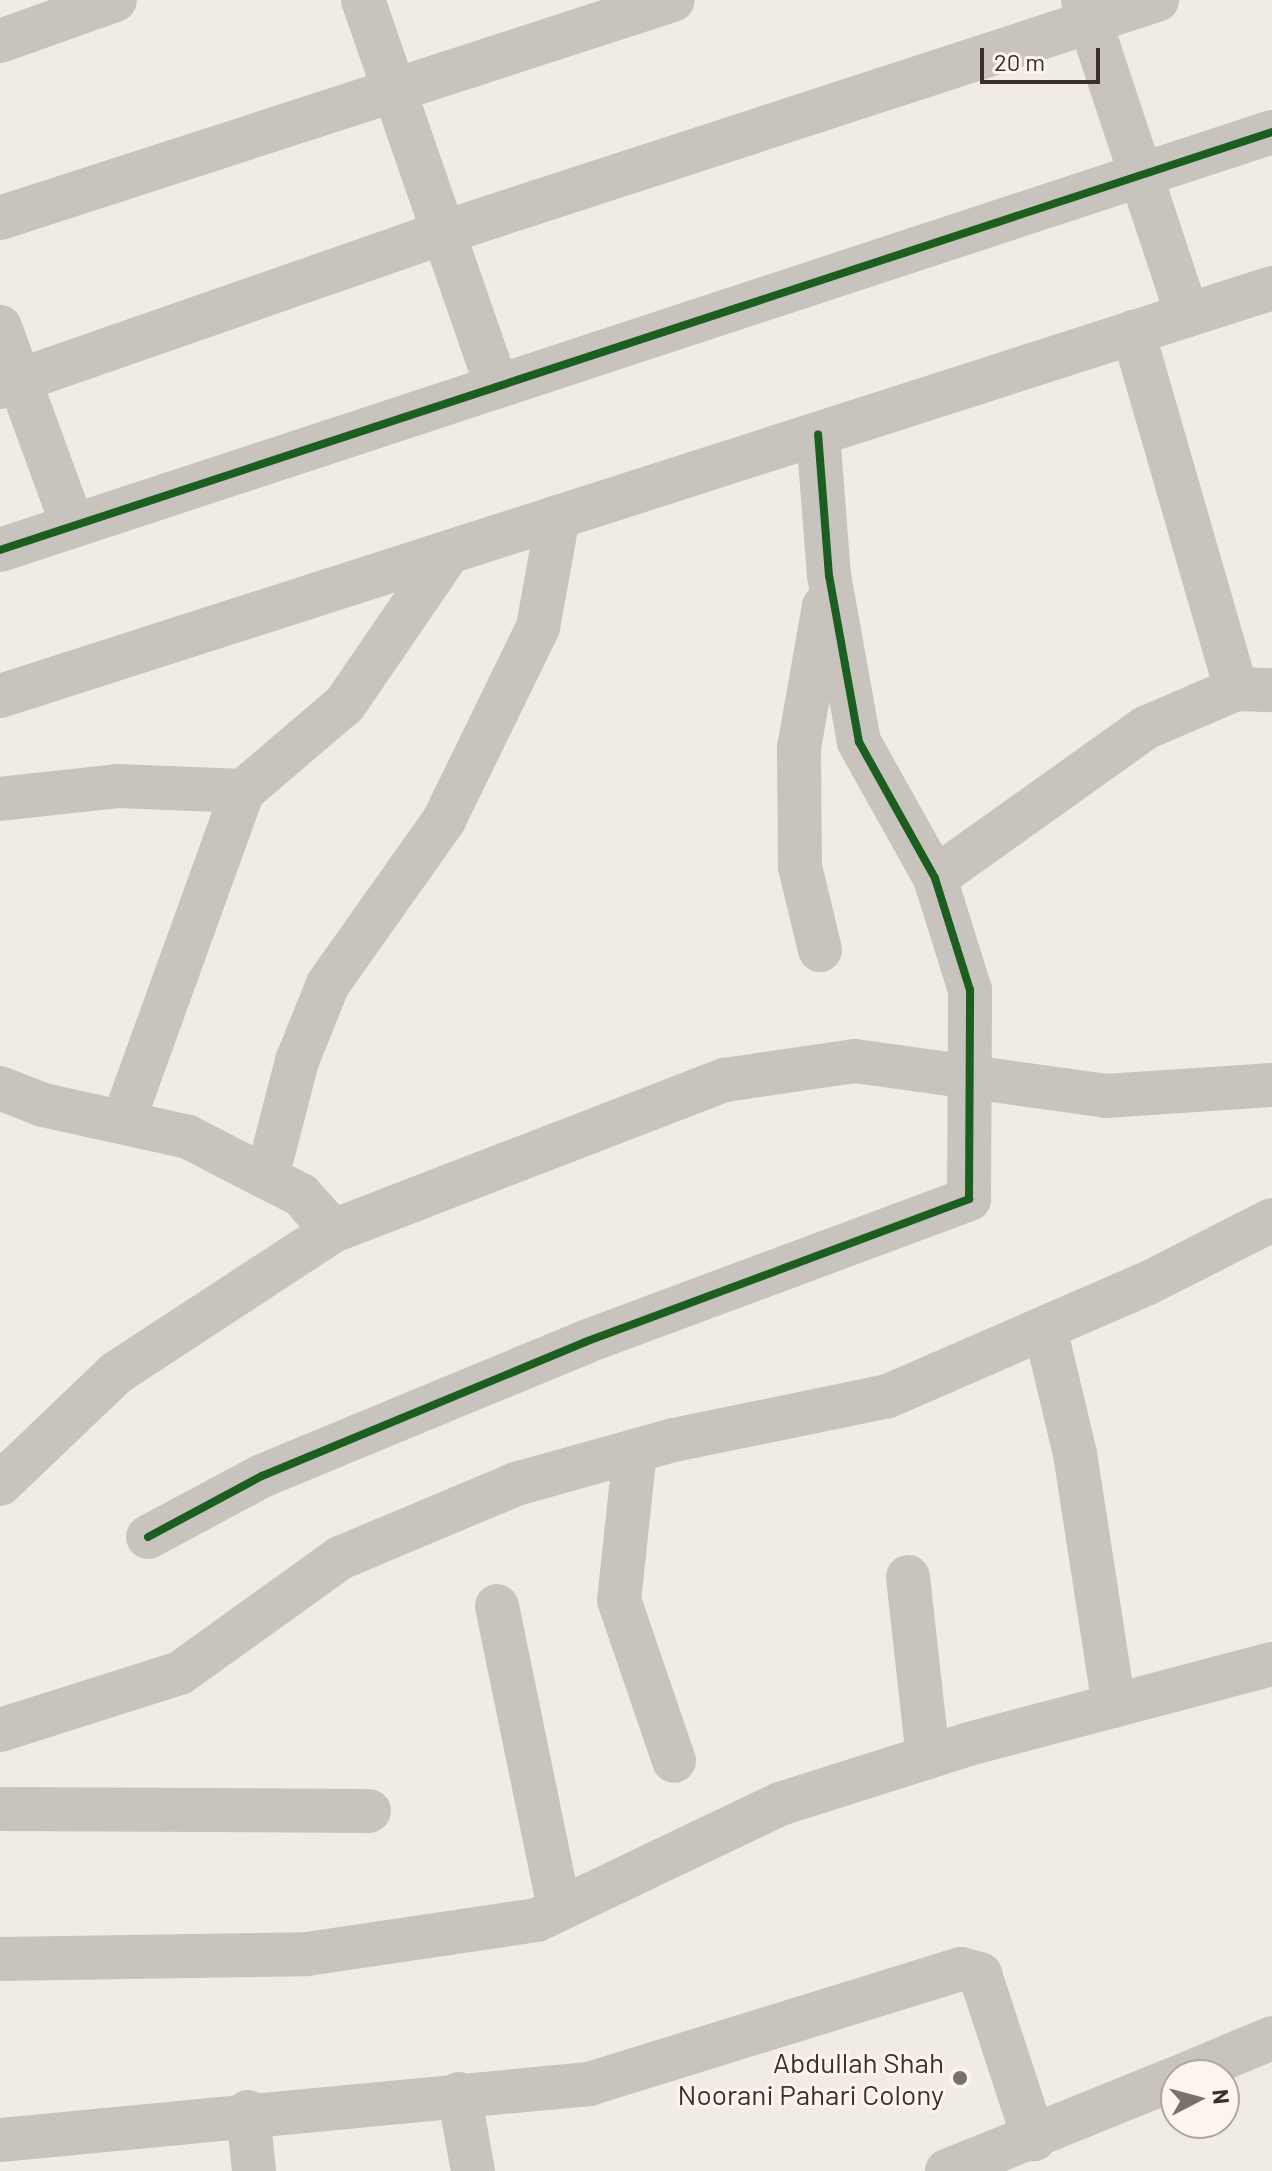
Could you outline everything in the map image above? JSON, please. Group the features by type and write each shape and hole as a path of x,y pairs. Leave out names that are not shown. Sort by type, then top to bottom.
{"street":[{"path":"0,41 115,0"},
{"path":"363,0 497,386"},
{"path":"0,218 395,93 673,0"},
{"path":"10,384 1087,11 1157,0"},
{"path":"1087,11 1187,315"},
{"path":"0,550 1272,132"},
{"path":"0,696 1272,288"},
{"path":"0,327 10,384 73,526"},
{"path":"935,878 1145,728 1254,689 1133,332"},
{"path":"148,1537 262,1476 585,1342 962,1207 971,1189 970,990 935,878 859,742 829,576 818,434"},
{"path":"267,1177 297,1061 328,984 444,820 538,627 558,517"},
{"path":"123,1122 243,791 345,704 449,552"},
{"path":"820,950 800,867 799,748 829,576"},
{"path":"0,799 117,786 243,791"},
{"path":"0,1484 116,1373 333,1231 725,1080 855,1061 971,1073 1106,1096 1272,1085"},
{"path":"0,1088 188,1137 301,1195 333,1231"},
{"path":"0,1730 180,1673 340,1558 516,1484 635,1451 888,1396 1045,1328 1272,1220"},
{"path":"1045,1328 1075,1454 1114,1706"},
{"path":"635,1451 619,1600 674,1761"},
{"path":"908,1577 928,1757"},
{"path":"497,1606 559,1909"},
{"path":"0,1959 307,1954 537,1920 780,1804 928,1757 1272,1664"},
{"path":"0,1809 369,1811"},
{"path":"0,2140 248,2112 589,2084 961,1969 980,1974 1034,2139"},
{"path":"1222,2059 1272,2038"},
{"path":"947,2171 1034,2139 1160,2085"},
{"path":"459,2094 473,2171"},
{"path":"248,2112 254,2171"}],"cycle path":[{"path":"0,550 1272,132"},
{"path":"148,1537 262,1476 585,1342 969,1199 970,990 935,878 859,742 829,576 818,434"}],"place":[{"name":"Abdullah Shah Noorani Pahari Colony","path":"960,2078"}]}
